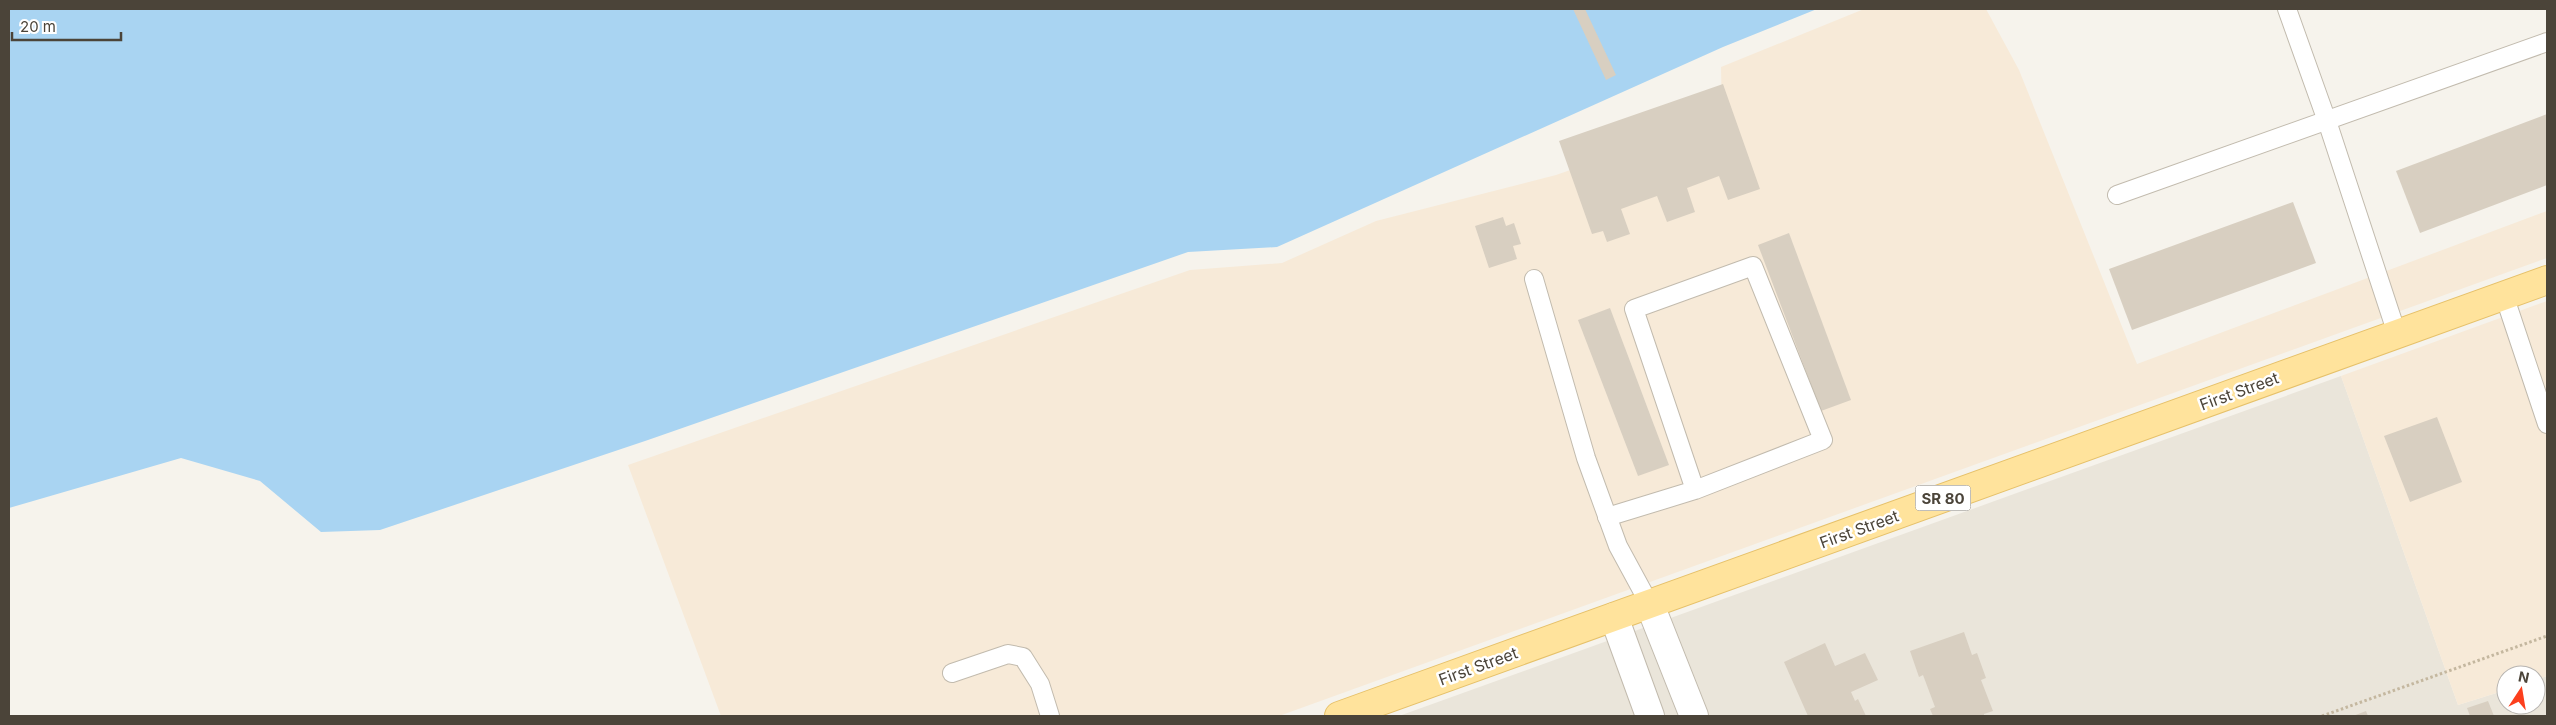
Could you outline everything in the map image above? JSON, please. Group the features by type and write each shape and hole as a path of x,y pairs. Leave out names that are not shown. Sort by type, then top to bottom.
{"main road":[{"name":"First Street","path":"1339,716 2547,280"}],"street":[{"path":"1650,605 1694,716"},
{"path":"1614,617 1650,716"}],"lane":[{"path":"2288,9 2397,334"},
{"path":"2117,195 2547,42"},
{"path":"1607,517 1695,490 1823,440 1753,266 1634,308 1695,490"},
{"path":"1534,278 1572,411 1607,517 1618,546 1650,605"},
{"path":"2504,295 2547,424"},
{"path":"952,673 1008,654 1023,657 1040,684 1050,716"}],"path":[{"path":"2322,716 2547,636"}],"shaded area":[{"path":"1864,9 1986,9 2019,70 2137,364 2547,211 2547,258 1279,716 721,716 628,465 1190,270 1282,263 1376,221 1556,175 1722,117 1721,67"},
{"path":"2547,301 2547,676 2546,665 2496,665 2496,693 2458,705 2341,376"},
{"path":"2341,376 2458,705 2496,693 2496,715 2546,715 2547,676 2547,716 1399,716"}],"water":[{"path":"9,9 1817,9 1723,47 1277,247 1188,252 648,440 380,530 321,532 260,481 181,458 9,508"}],"building":[{"path":"1573,9 1585,9 1616,75 1606,80"},
{"path":"1723,84 1760,189 1728,200 1719,176 1687,188 1695,212 1667,222 1657,196 1621,209 1630,234 1607,242 1603,231 1592,234 1559,141"},
{"path":"2547,114 2547,185 2420,233 2396,171"},
{"path":"2293,202 2316,263 2132,330 2109,269"},
{"path":"1503,217 1506,226 1514,223 1521,244 1513,246 1517,259 1489,268 1475,226"},
{"path":"1789,233 1851,400 1821,411 1758,245"},
{"path":"1610,308 1669,465 1638,476 1578,320"},
{"path":"2437,417 2462,482 2410,502 2384,436"},
{"path":"1964,632 1972,655 1977,653 1986,678 1981,680 1993,711 1984,714 1984,716 1933,716 1930,709 1935,707 1923,675 1919,677 1910,651"},
{"path":"1825,643 1835,666 1865,653 1878,680 1851,692 1855,701 1858,699 1866,716 1808,716 1784,662"},
{"path":"2488,701 2494,716 2470,716 2467,708"},
{"path":"2366,711 2368,716 2353,716"}]}
